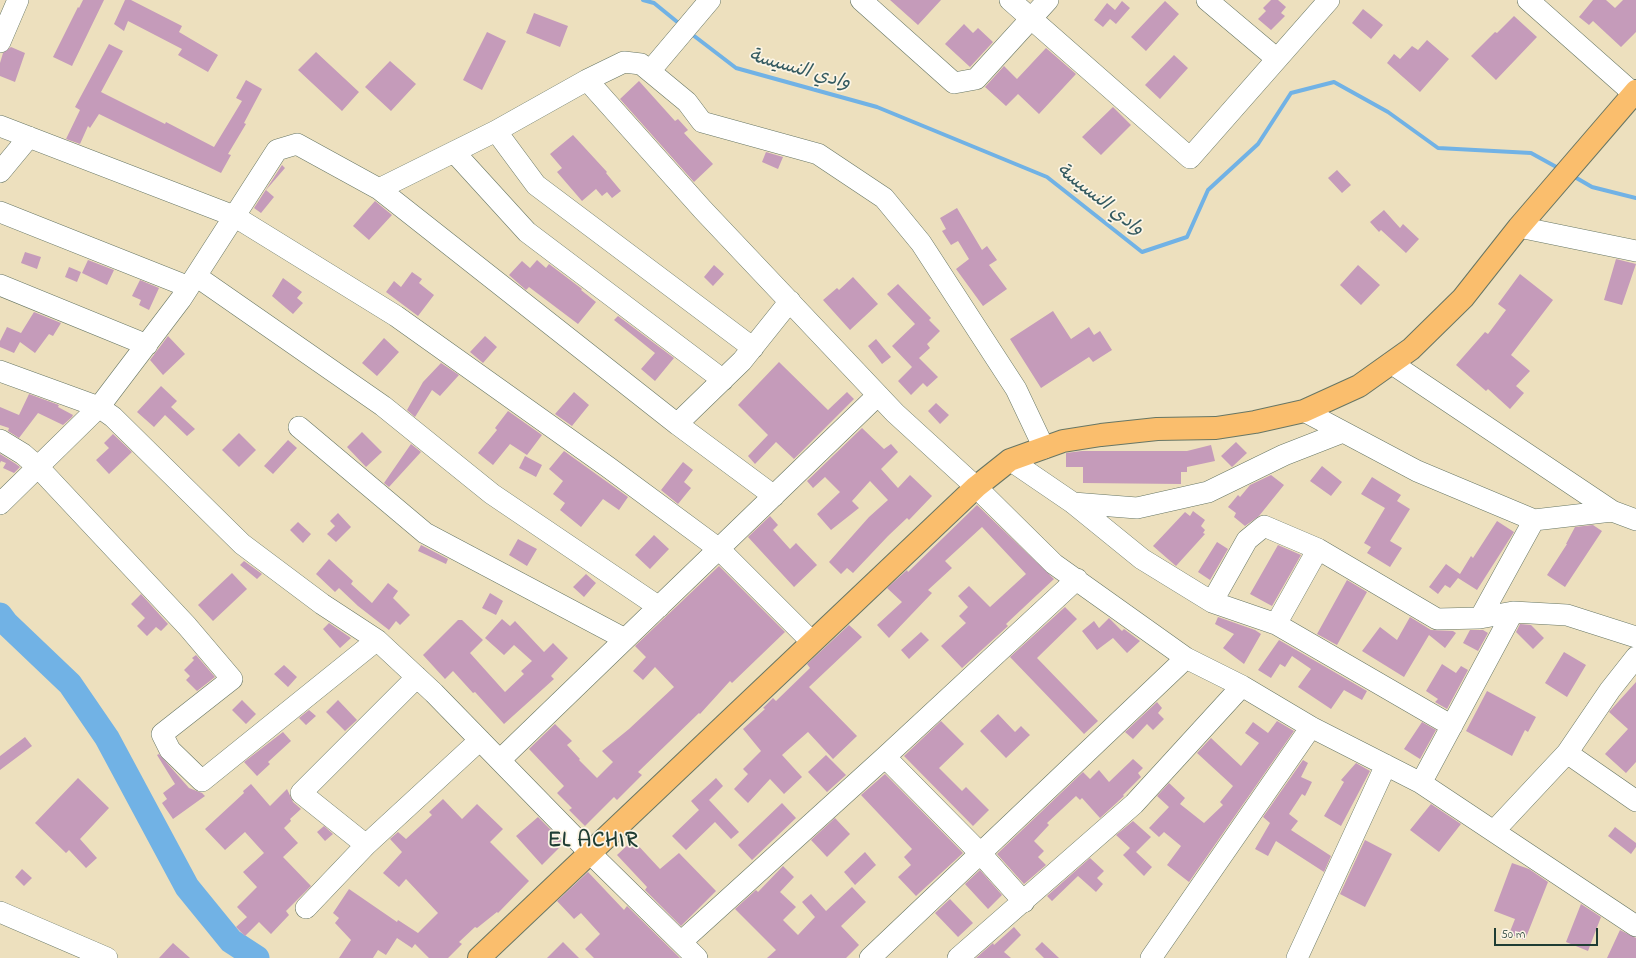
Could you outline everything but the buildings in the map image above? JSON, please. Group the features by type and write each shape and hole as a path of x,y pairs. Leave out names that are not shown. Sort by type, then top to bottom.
{"main road":[{"path":"479,958 976,487 1010,460 1063,440 1157,429 1216,428 1255,422 1304,411 1359,386 1411,349 1463,298 1519,227 1633,98"}],"street":[{"path":"0,42 18,0"},
{"path":"861,0 954,83 976,80 1048,0"},
{"path":"1010,0 1190,158 1329,0"},
{"path":"1207,0 1277,60"},
{"path":"1528,0 1633,98"},
{"path":"650,71 680,33 704,7"},
{"path":"379,189 454,153 587,80 624,62 641,64 687,102 702,122 818,154 884,198 921,243 1016,389 1044,448"},
{"path":"587,80 703,210 895,413 976,487 1054,564 1186,658 1242,686 1312,727 1421,783 1636,926"},
{"path":"0,126 234,216 396,316 608,467 719,549 812,642"},
{"path":"496,131 536,185 753,348"},
{"path":"0,172 29,137"},
{"path":"0,504 99,407 192,281 277,150 297,144 379,189 677,424 774,496"},
{"path":"454,153 527,232 723,380"},
{"path":"0,212 192,281 383,406 492,494 659,607"},
{"path":"1519,227 1636,251"},
{"path":"0,285 146,345"},
{"path":"677,424 723,380 753,348 790,301"},
{"path":"1391,364 1612,511 1636,520"},
{"path":"0,371 99,407 113,417 242,544 322,604 376,640 417,677 590,853 697,958"},
{"path":"500,760 878,395"},
{"path":"1304,411 1417,471 1534,520 1612,511"},
{"path":"299,427 425,533 625,639"},
{"path":"1073,502 1137,508 1208,492 1284,455 1343,432"},
{"path":"0,440 23,454 38,467 187,626 232,679 162,734 170,750 202,780 376,640"},
{"path":"1010,460 1073,502 1142,559 1212,602 1276,624 1452,726"},
{"path":"1480,618 1534,520"},
{"path":"1212,602 1247,540 1264,526 1318,549 1437,619 1480,618 1513,612 1567,615 1636,637"},
{"path":"1276,624 1318,549"},
{"path":"681,942 885,757 1076,579"},
{"path":"1421,783 1513,612"},
{"path":"1494,831 1568,753 1610,690 1636,657"},
{"path":"870,958 1186,658"},
{"path":"366,845 301,793 417,677"},
{"path":"958,958 1024,902 1056,871 1134,804 1242,686"},
{"path":"1151,958 1312,727"},
{"path":"306,908 366,845 480,740"},
{"path":"1568,753 1635,800"},
{"path":"885,757 981,854 1024,902"},
{"path":"1297,958 1386,765"},
{"path":"0,912 107,958"}],"waterway":[{"name":"وادي النسيسة","path":"643,0 654,3 681,25"},
{"name":"وادي النسيسة","path":"689,32 736,68 877,107 1047,177 1142,252 1187,237 1208,190 1258,144 1291,93 1334,82 1388,112 1438,148 1531,153 1560,169"},
{"name":"وادي النسيسة","path":"1573,176 1592,187 1636,198"},
{"path":"0,615 6,623 70,684 107,738 187,887 231,941 257,958"}],"district":[{"name":"EL ACHIR","path":"593,842"}]}
